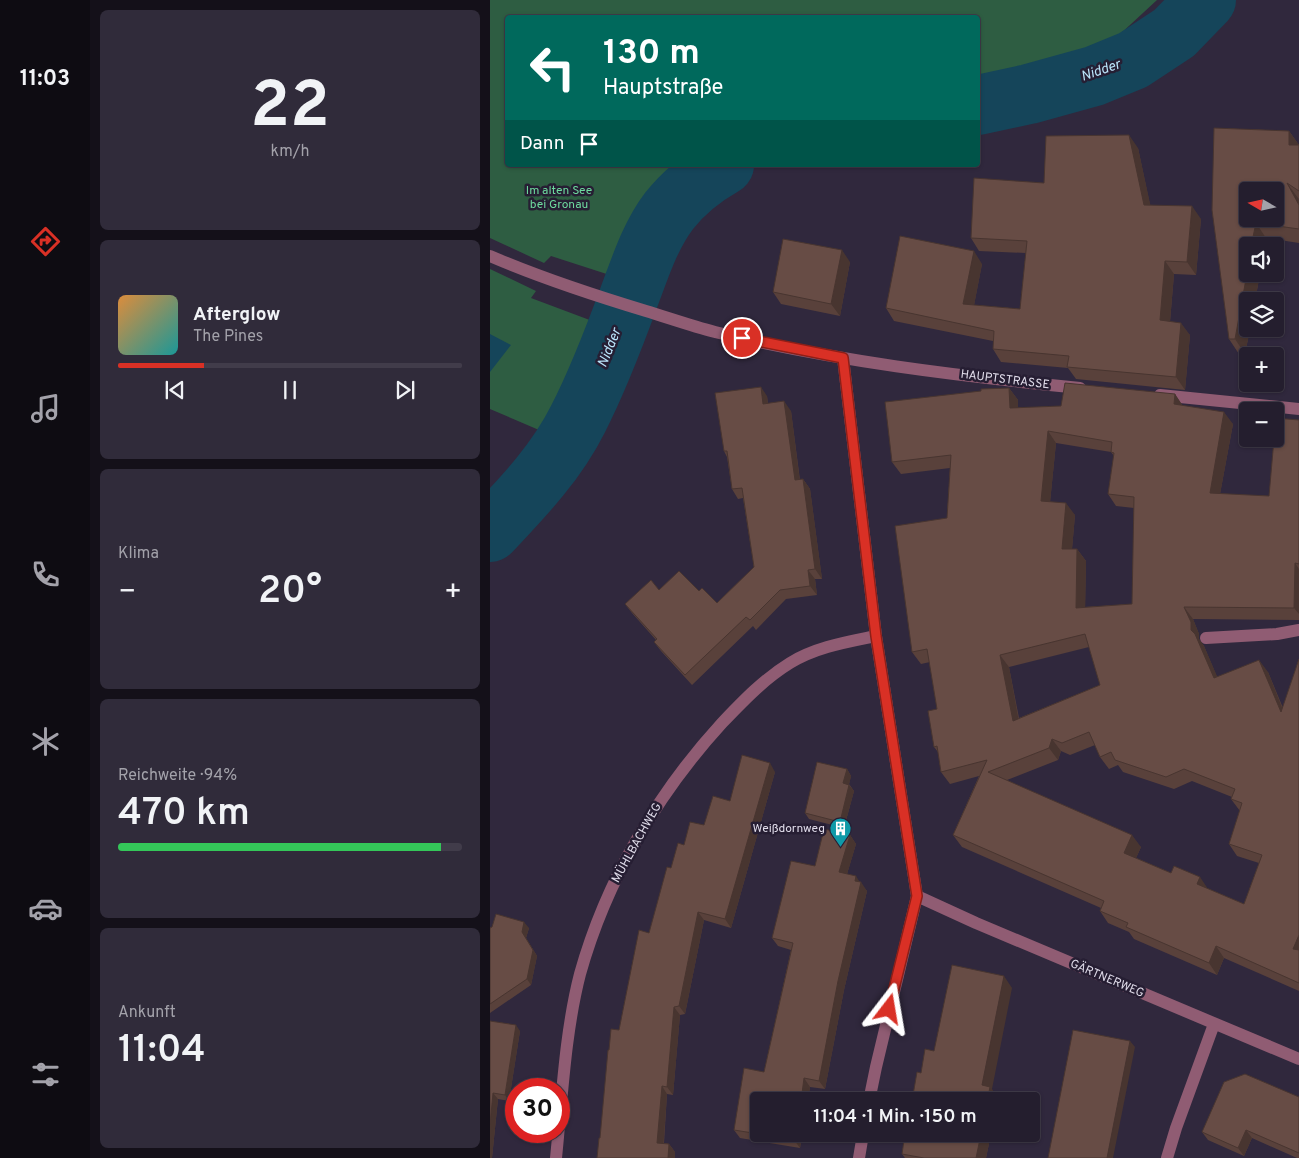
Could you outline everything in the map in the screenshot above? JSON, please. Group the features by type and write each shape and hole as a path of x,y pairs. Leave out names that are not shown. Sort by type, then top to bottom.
{"street":[{"name":"HAUPTSTRASSE","path":"490,256 543,278 593,295 714,332 843,358 1017,382 1095,389"},
{"path":"843,358 876,636 917,896 871,1092"},
{"path":"1144,394 1299,409"},
{"path":"1206,638 1278,634 1299,630"},
{"name":"MÜHLBACHWEG","path":"556,1158 568,1041 580,976 605,904 624,863 646,825 678,775 736,709 762,684 790,662 816,650 876,636"},
{"name":"GÄRTNERWEG","path":"917,896 1299,1060"},
{"path":"1167,1158 1214,1024"},
{"path":"859,1158 862,1142"}],"green space":[{"name":"Im alten See bei Gronau","path":"490,0 1157,0 1117,37 1107,39 1110,45 1002,82 980,85 980,15 505,15 505,167 678,167 662,180 639,208 619,278 551,256 544,263 490,238"},
{"path":"490,269 536,291 531,298 595,322 553,436 490,409"}],"water":[{"path":"490,334 511,345 490,372"}],"building":[{"path":"1214,128 1289,131 1289,145 1299,145 1299,191 1287,183 1299,205 1299,229 1284,227 1284,182 1239,182 1239,228 1255,228 1253,237 1239,237 1239,282 1245,282 1244,292 1239,292 1239,317 1235,339 1229,339 1212,210"},
{"path":"1129,135 1144,205 1192,206 1187,262 1165,261 1160,320 1181,323 1176,377 1067,367 1069,356 993,349 994,331 886,308 900,236 974,251 963,304 1020,309 1027,241 971,238 974,178 1044,183 1046,136"},
{"path":"783,239 842,250 831,304 773,292"},
{"path":"1065,383 1175,394 1174,404 1224,412 1210,493 1269,496 1273,447 1284,447 1284,419 1299,420 1299,564 1295,563 1294,608 1184,607 1191,622 1191,630 1195,634 1214,678 1259,660 1281,712 1299,659 1299,935 1293,949 1299,950 1299,983 1216,946 1209,963 1126,927 1128,923 1100,911 1104,901 953,835 987,760 941,772 937,746 934,747 928,711 937,709 927,649 912,652 895,526 947,518 951,455 892,462 885,402 981,391 981,389 1009,388 1010,408 1061,406","holes":["1048,431 1112,442 1111,452 1114,453 1108,494 1134,497 1132,604 1076,608 1077,549 1062,549 1066,503 1041,501","1085,634 1100,685 1013,721 1000,655","1089,732 1100,757 1111,752 1115,760 1166,777 1184,769 1235,789 1231,799 1242,803 1229,844 1262,855 1244,904 1197,884 1200,877 1174,866 1171,873 1124,853 1132,835 988,772 1049,748 1052,739 1062,743"]},
{"path":"761,387 763,404 784,401 795,480 803,479 815,569 808,570 810,586 780,590 750,620 746,617 685,675 654,642 657,639 625,604 651,580 659,590 679,571 699,591 702,588 717,603 754,567 742,488 732,489 727,451 724,451 715,393"},
{"path":"742,755 770,763 725,919 698,912 679,1006 674,1007 667,1087 662,1086 657,1143 669,1144 668,1158 597,1158 611,1029 619,1030 639,930 649,933 667,867 671,868 678,843 684,845 690,822 704,825 713,796 730,801"},
{"path":"817,762 847,769 843,783 849,785 840,822 805,813"},
{"path":"824,829 850,835 839,872 856,876 855,881 861,882 838,981 819,1081 804,1078 802,1092 750,1092 750,1133 734,1130 744,1068 764,1072 793,943 772,938 791,861 815,866"},
{"path":"496,914 524,922 522,932 533,950 527,979 490,1004 490,928"},
{"path":"952,965 1004,976 982,1085 990,1087 989,1092 914,1092 917,1072 921,1073 925,1049 934,1051"},
{"path":"490,1021 516,1025 508,1078 505,1078 505,1095 493,1093 490,1125"},
{"path":"1073,1030 1130,1041 1107,1158 1048,1158"},
{"path":"1245,1074 1299,1097 1299,1153 1246,1130 1238,1148 1202,1132 1224,1082"},
{"path":"904,1142 979,1142 976,1158 924,1158 902,1154"}],"waterway":[{"name":"Nidder","path":"980,105 1029,94 1094,76 1133,60 1174,33 1206,0"},
{"name":"Nidder","path":"490,532 538,479 569,435 599,374 646,253 662,221 687,191 721,167"}],"place":[{"name":"Weißdornweg","path":"841,848"}],"route":[{"path":"742,338 843,358 876,636 917,896 889,1009"}]}
